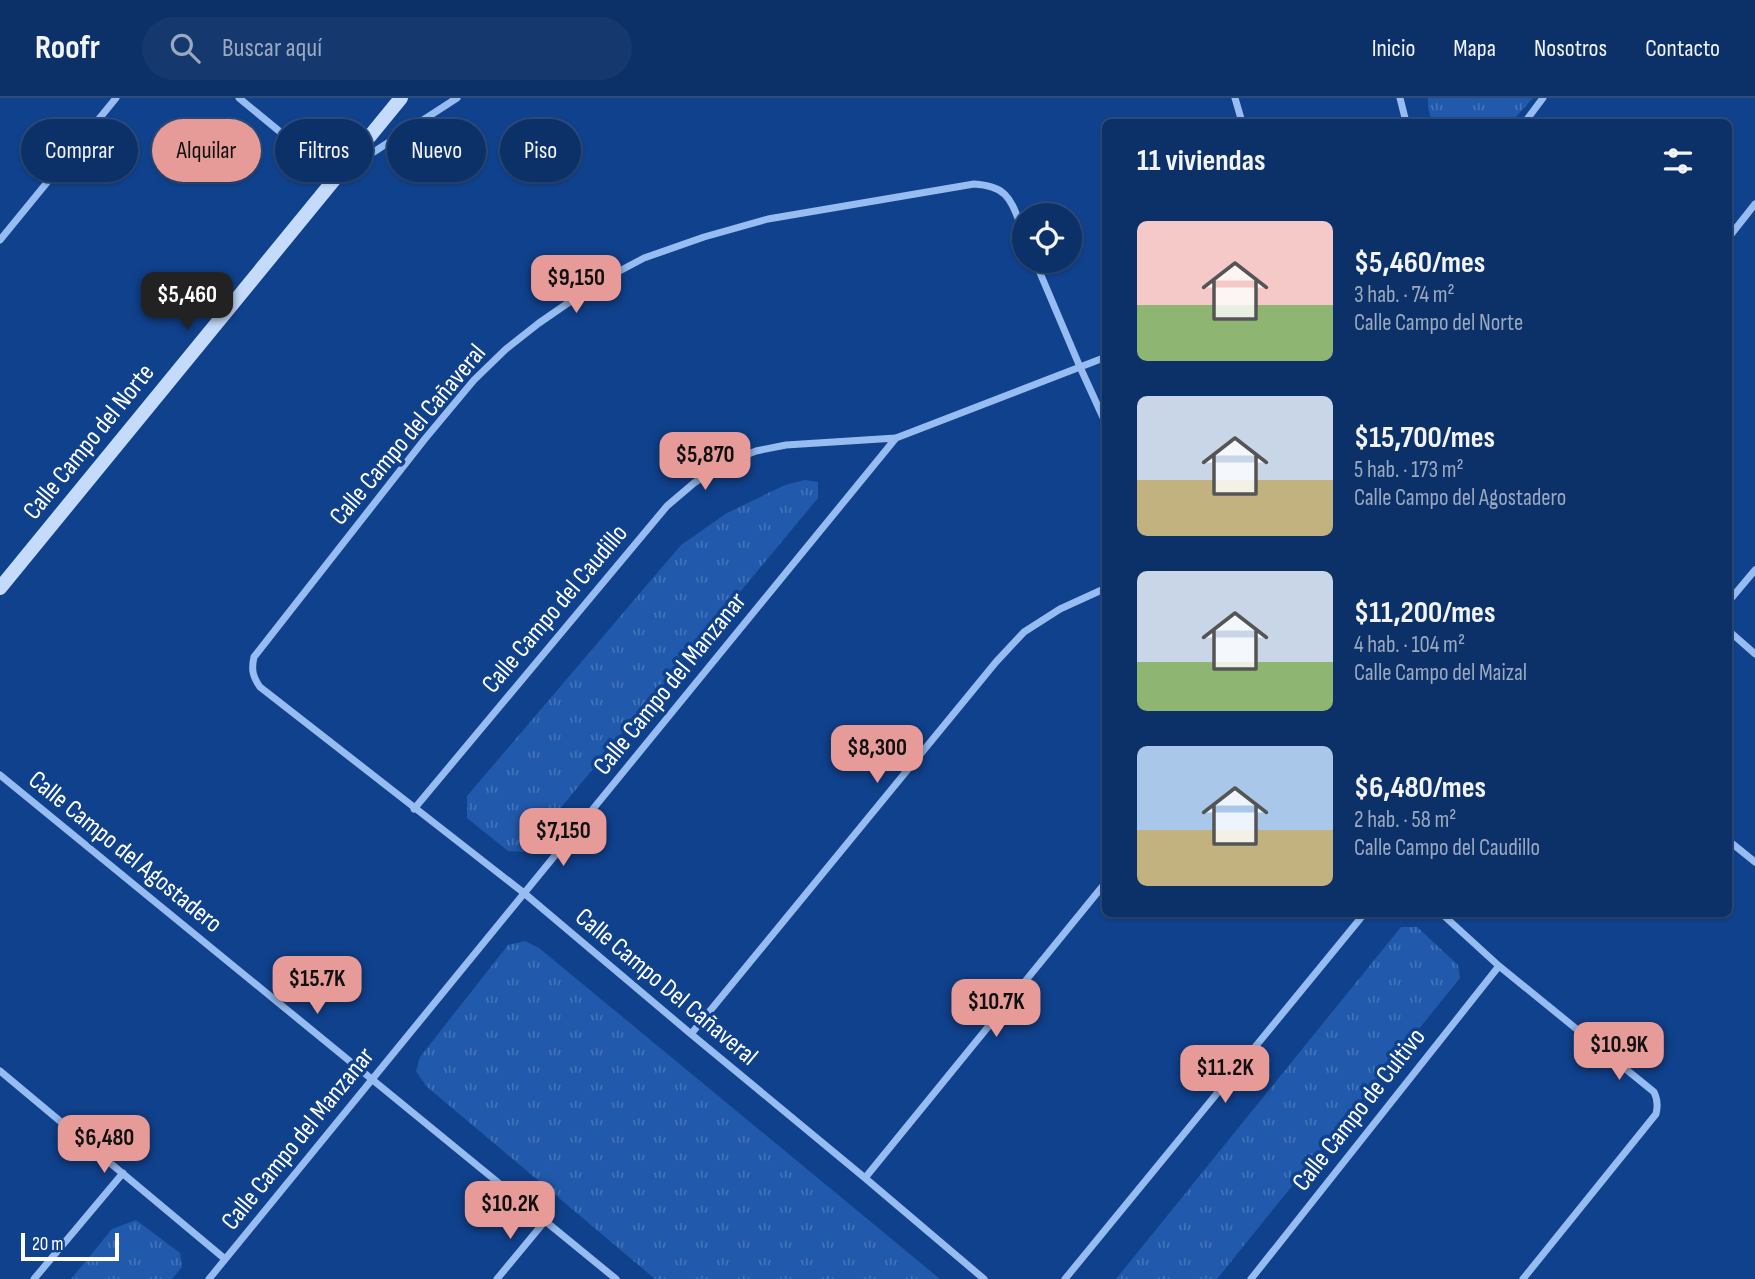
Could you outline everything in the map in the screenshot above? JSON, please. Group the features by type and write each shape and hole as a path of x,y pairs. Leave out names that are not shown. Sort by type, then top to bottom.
{"street":[{"path":"0,240 116,98"},
{"path":"239,98 275,128"},
{"name":"Calle Campo del Norte","path":"373,132 401,98"},
{"path":"373,152 457,98"},
{"path":"1235,98 1241,119"},
{"path":"1400,98 1405,119"},
{"path":"1527,119 1543,98"},
{"name":"Calle Campo del Norte","path":"0,588 331,182"},
{"name":"Calle Campo del Cañaveral","path":"254,678 251,668 254,657 474,380 531,329 597,283 644,258 768,219 974,184 1001,189 1012,204"},
{"path":"1732,233 1755,204"},
{"path":"1040,273 1102,415"},
{"name":"Calle Campo del Caudillo","path":"414,809 667,506 694,483 723,464 756,451 786,445 896,438 1102,359"},
{"name":"Calle Campo del Manzanar","path":"209,1279 896,438"},
{"path":"1732,597 1755,570"},
{"path":"691,1034 996,662 1024,632 1060,609 1102,590"},
{"path":"1732,634 1755,654"},
{"name":"Calle Campo Del Cañaveral","path":"254,678 260,687 524,893 984,1279"},
{"name":"Calle Campo del Agostadero","path":"0,775 616,1279"},
{"path":"1732,843 1755,862"},
{"path":"865,1178 1102,887"},
{"path":"1065,1279 1362,917"},
{"path":"1445,917 1499,966 1654,1092 1657,1098 1656,1114 1523,1279"},
{"name":"Calle Campo de Cultivo","path":"1251,1279 1499,966"},
{"path":"0,1070 225,1259"},
{"path":"34,1279 123,1173"},
{"path":"497,1279 545,1221"}],"green space":[{"path":"1428,98 1533,98 1514,119 1431,119"},
{"path":"805,480 818,482 818,498 524,852 508,851 467,818 467,796 681,545 727,513 785,485"},
{"path":"1401,927 1417,927 1458,965 1460,978 1217,1279 1116,1279"},
{"path":"525,941 539,948 940,1279 655,1279 426,1086 416,1071 420,1057 508,945"},
{"path":"136,1220 180,1253 182,1267 172,1279 71,1279 112,1229"}]}
